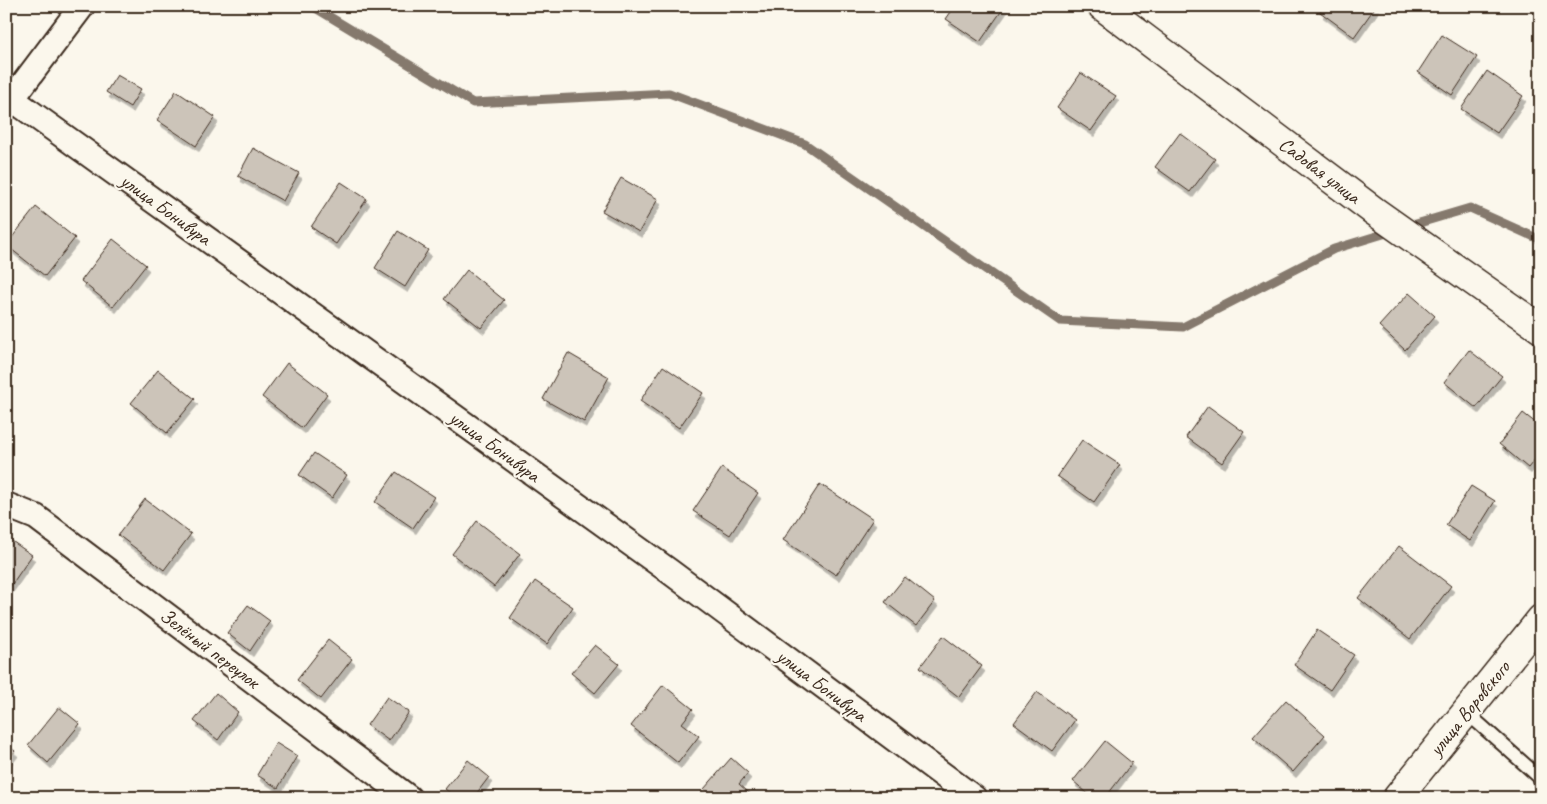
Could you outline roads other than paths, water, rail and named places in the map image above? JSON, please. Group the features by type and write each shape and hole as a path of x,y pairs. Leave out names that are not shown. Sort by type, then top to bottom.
{"street":[{"path":"9,103 82,6"},
{"name":"Садовая улица","path":"1102,6 1416,242 1541,329"},
{"name":"улица Бонивура","path":"9,103 669,571 974,798"},
{"name":"Зелёный переулок","path":"6,505 36,517 409,798"},
{"name":"улица Воровского","path":"1408,794 1466,712 1541,619"}],"lane":[{"path":"1466,712 1539,777 1541,784"}],"waterway":[{"path":"312,6 473,103 669,93 805,144 1060,321 1183,327 1334,249 1393,231"},
{"path":"1406,227 1470,208 1541,240"}]}
